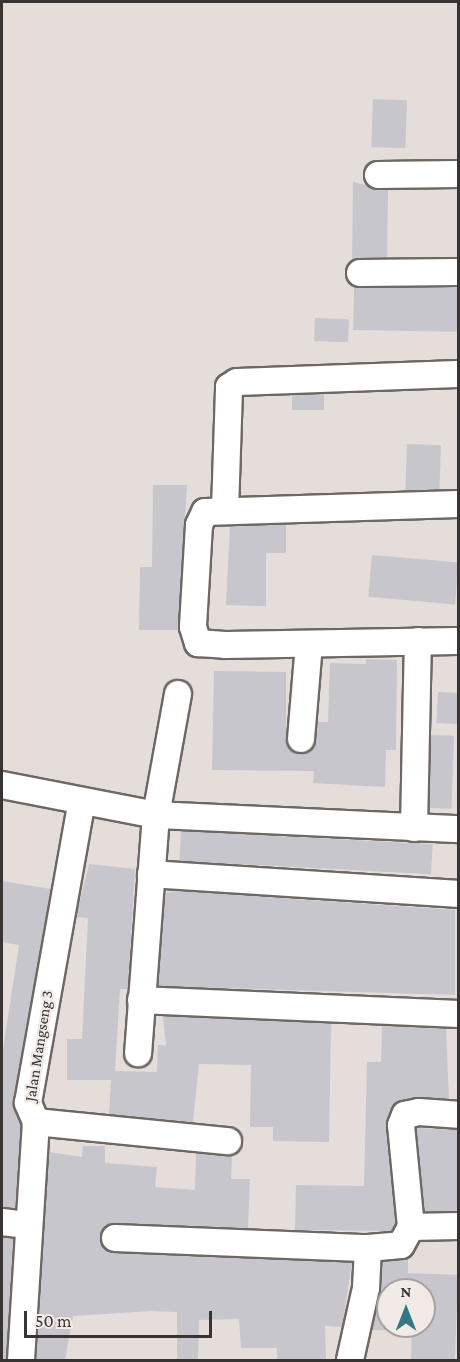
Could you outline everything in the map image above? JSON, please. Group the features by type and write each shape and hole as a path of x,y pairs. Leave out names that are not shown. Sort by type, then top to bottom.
{"street":[{"path":"378,175 459,174"},
{"path":"360,273 459,272"},
{"path":"225,510 229,387 237,382 459,374"},
{"path":"459,504 205,512 200,525 193,627 198,643 309,644 459,641"},
{"path":"414,828 418,641"},
{"path":"301,739 309,644"},
{"path":"138,1053 156,815 178,694"},
{"path":"2,785 81,804 156,815 459,829"},
{"name":"Jalan Mangseng 3","path":"21,1360 14,1224 36,1122 28,1103 81,804"},
{"path":"151,874 459,894"},
{"path":"141,999 459,1014"},
{"path":"115,1238 368,1248 401,1245 411,1227 401,1125 405,1115 419,1112 459,1115"},
{"path":"36,1122 228,1141"},
{"path":"411,1227 459,1226"},
{"path":"350,1360 366,1288 368,1248"}],"building":[{"path":"373,99 407,100 405,148 371,147"},
{"path":"353,182 388,190 387,258 352,261"},
{"path":"354,286 458,288 458,332 353,330"},
{"path":"315,318 349,319 348,342 314,341"},
{"path":"292,394 324,394 324,410 292,410"},
{"path":"407,444 441,445 439,492 405,491"},
{"path":"153,485 187,485 178,630 139,630 140,567 152,567"},
{"path":"286,524 286,553 266,553 266,606 226,605 230,526"},
{"path":"372,555 458,563 455,604 368,597"},
{"path":"366,659 397,660 396,750 386,750 385,787 313,783 314,771 212,770 214,671 286,672 286,738 300,754 314,747 318,722 328,722 330,663 366,664"},
{"path":"438,692 458,693 457,724 436,723"},
{"path":"431,735 454,736 451,809 428,808"},
{"path":"181,831 433,844 431,874 179,861"},
{"path":"89,864 135,869 128,989 120,989 115,1071 157,1072 158,1045 166,1045 163,1016 331,1023 329,1142 273,1141 273,1127 250,1127 251,1065 199,1064 193,1122 109,1114 111,1080 67,1080 67,1039 82,1039 88,918 76,917"},
{"path":"2,881 51,889 13,1100 21,1125 16,1209 2,1207 2,1056 19,945 2,942"},
{"path":"178,891 455,910 455,995 158,986 165,893"},
{"path":"382,1026 446,1028 449,1099 416,1097 391,1109 386,1126 396,1224 392,1231 295,1230 296,1185 364,1186 367,1062 381,1062"},
{"path":"416,1128 457,1130 459,1211 425,1212"},
{"path":"83,1146 105,1146 105,1163 157,1167 155,1187 195,1190 196,1153 232,1155 231,1179 250,1179 248,1228 115,1223 103,1230 102,1244 114,1253 352,1262 342,1327 325,1326 326,1360 277,1360 277,1348 241,1348 239,1319 199,1320 198,1360 177,1359 177,1312 152,1311 73,1316 65,1360 36,1360 49,1152 82,1157"},
{"path":"2,1237 14,1239 6,1360 2,1360"},
{"path":"408,1258 408,1273 458,1275 455,1360 411,1360 412,1338 436,1338 436,1278 380,1278 382,1262"},
{"path":"376,1303 376,1330 372,1330"}]}
